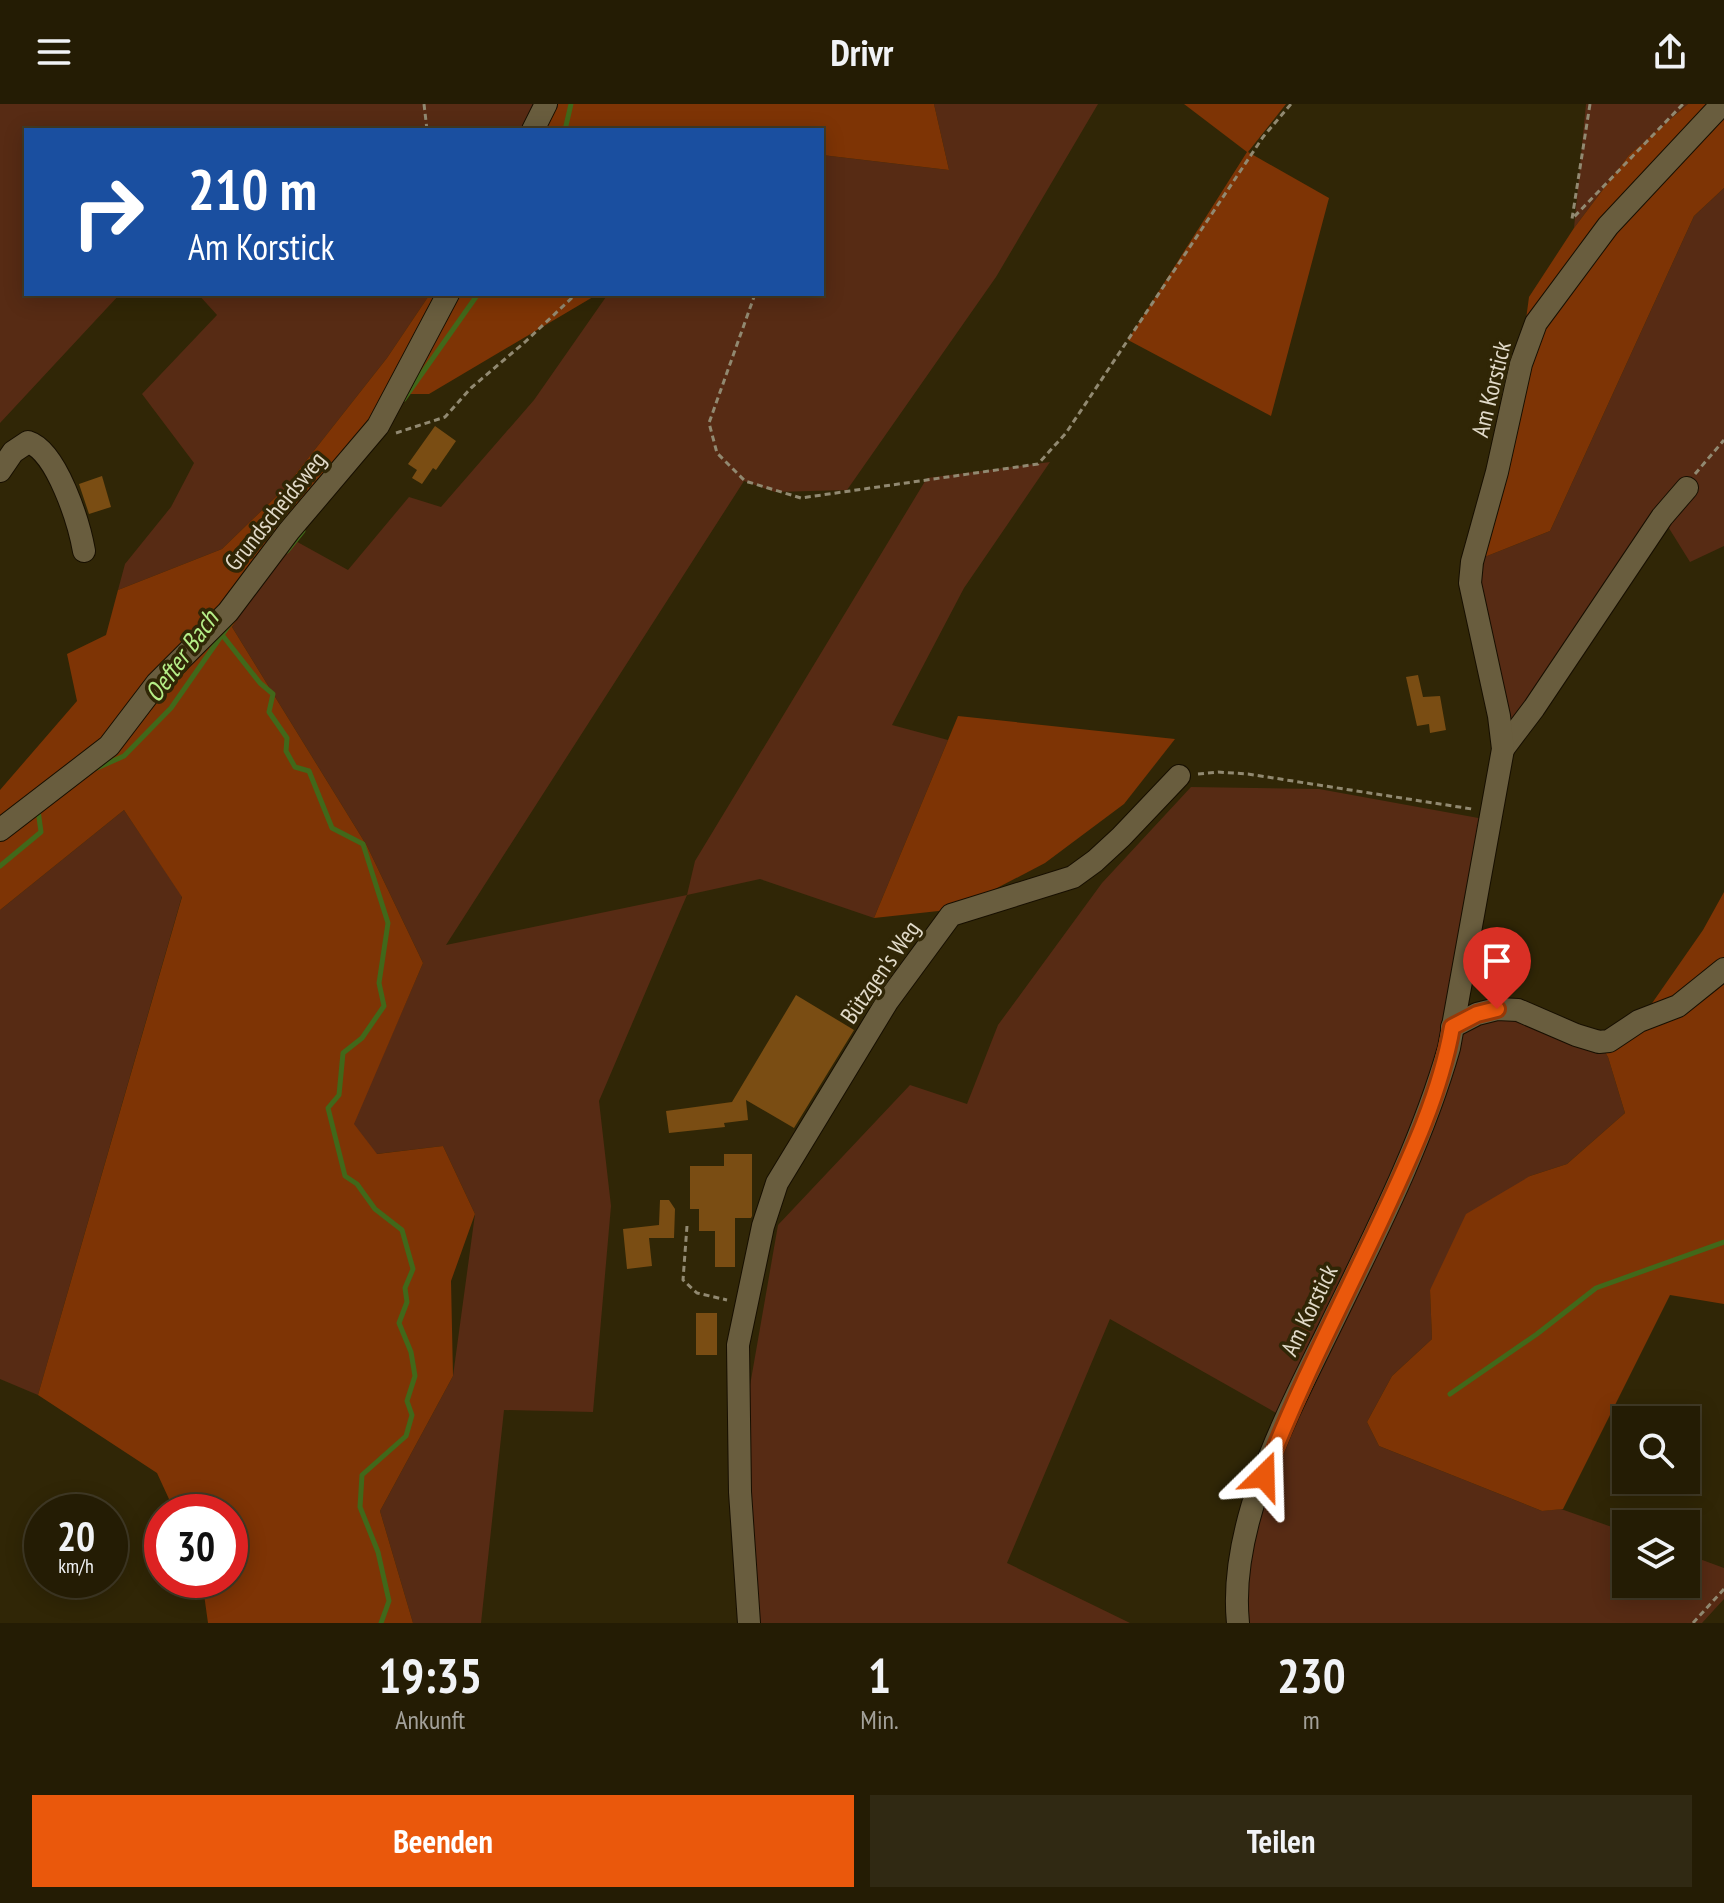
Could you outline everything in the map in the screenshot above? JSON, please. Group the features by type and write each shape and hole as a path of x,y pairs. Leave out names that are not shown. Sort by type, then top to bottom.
{"street":[{"path":"534,128 546,104"},
{"name":"Am Korstick","path":"1238,1623 1240,1562 1256,1496 1298,1393 1410,1158 1435,1096 1452,1027 1503,749 1499,716 1470,583 1472,562 1497,472 1521,364 1536,323 1608,226 1722,104"},
{"name":"Grundscheidsweg","path":"0,830 109,746 157,683 228,612 289,531 378,426 447,296"},
{"path":"0,471 13,452 28,442 41,448 59,477 84,551"},
{"name":"Am Korstick","path":"1503,749 1534,708 1653,528 1687,488"},
{"name":"Bützgen's Weg","path":"749,1623 740,1492 738,1345 763,1226 777,1183 887,1002 951,915 1073,877 1121,837 1179,776"},
{"path":"1452,1027 1487,1012 1518,1010 1576,1035 1599,1042 1609,1041 1639,1021 1678,1006 1724,969"}],"path":[{"path":"424,104 427,128"},
{"path":"754,296 709,423 717,453 745,481 801,498 1038,464 1066,433 1263,137 1291,104"},
{"path":"1590,104 1572,219 1683,104"},
{"path":"378,426 397,434 445,417 471,388 574,296"},
{"path":"1687,488 1695,473 1724,440"},
{"path":"1179,776 1218,772 1248,774 1490,812"},
{"path":"687,1226 683,1280 697,1293 746,1306"},
{"path":"1693,1623 1724,1589"}],"shaded area":[{"path":"0,104 533,104 524,128 24,128 24,296 118,296 0,423"},
{"path":"533,104 934,104 949,170 824,155 824,128 524,128"},
{"path":"934,104 1098,104 996,277 847,490 775,492 744,481 446,945 687,895 599,1101 611,1206 593,1412 504,1410 481,1623 413,1623 380,1511 453,1376 475,1214 443,1146 376,1154 353,1124 423,963 367,846 232,627 292,539 348,570 409,497 441,507 534,400 607,296 824,296 824,155 949,170"},
{"path":"1184,104 1286,104 1248,152 1329,198 1271,416 1128,340 1247,152"},
{"path":"1586,104 1688,104 1629,155 1574,228"},
{"path":"1688,104 1724,104 1724,188 1694,216 1550,531 1472,562 1520,364 1529,297 1574,228 1629,155"},
{"path":"1724,188 1724,546 1690,562 1662,517 1503,748 1472,562 1550,531 1694,216"},
{"path":"200,296 429,296 387,358 283,490 222,549 118,590 125,564 171,507 194,463 142,394 217,315"},
{"path":"429,296 595,296 429,394 391,394 232,627 367,846 423,963 354,1124 377,1154 443,1146 475,1214 451,1281 453,1376 380,1511 413,1623 208,1623 205,1598 248,1598 248,1494 167,1494 157,1473 38,1395 182,897 124,810 0,910 0,790 77,701 67,654 106,635 118,590 222,549 283,490 387,358"},
{"path":"1050,462 964,588 892,725 948,740 874,918 760,879 687,895 695,861 927,478"},
{"path":"958,716 1175,739 1124,804 1045,863 957,909 874,918"},
{"path":"1191,787 1319,789 1484,819 1452,1027 1496,1010 1599,1042 1608,1057 1625,1113 1567,1164 1530,1176 1430,1290 1432,1339 1392,1376 1367,1422 1379,1446 1542,1511 1561,1509 1612,1527 1612,1598 1700,1598 1700,1559 1724,1568 1724,1599 1702,1623 1238,1623 1241,1562 1287,1419 1110,1319 1007,1563 1130,1623 751,1623 745,1414 778,1225 910,1085 967,1104 998,1025 1102,883"},
{"path":"124,810 182,896 38,1395 0,1379 0,910"},
{"path":"1724,892 1724,1304 1670,1295 1563,1509 1542,1511 1379,1446 1367,1422 1392,1376 1432,1339 1430,1290 1466,1214 1530,1176 1567,1164 1625,1113 1608,1057 1599,1042 1648,1009 1703,930"}],"building":[{"path":"435,426 456,441 422,484 412,478 417,470 408,464"},
{"path":"102,476 111,507 89,514 79,484"},
{"path":"1418,675 1423,697 1440,696 1446,730 1430,733 1429,724 1417,726 1406,677"},
{"path":"796,995 854,1030 794,1128 746,1100 748,1120 724,1123 725,1127 669,1133 666,1111 732,1102"},
{"path":"724,1154 752,1154 752,1216 735,1218 735,1267 715,1267 715,1231 699,1231 699,1209 690,1209 690,1166 724,1166"},
{"path":"660,1200 669,1200 675,1209 674,1238 649,1238 652,1266 627,1269 623,1229 659,1225"},
{"path":"696,1313 717,1313 717,1355 696,1355"}],"waterway":[{"name":"Oefter Bach","path":"565,128 571,104"},
{"name":"Oefter Bach","path":"404,399 477,296"},
{"name":"Oefter Bach","path":"287,551 303,531"},
{"name":"Oefter Bach","path":"97,768 124,756 171,708 231,622"},
{"path":"223,636 260,683 273,694 269,712 287,738 286,751 295,767 309,771 332,828 363,844 388,923 379,983 384,1006 362,1038 343,1053 339,1095 328,1108 345,1176 357,1184 375,1209 402,1230 413,1269 405,1288 407,1302 399,1323 411,1352 415,1376 407,1401 412,1415 406,1436 362,1475 360,1507 378,1552 389,1601 381,1623"},
{"name":"Oefter Bach","path":"0,866 41,832 38,810"},
{"path":"1450,1394 1537,1334 1596,1288 1724,1242"}],"route":[{"path":"1264,1476 1298,1393 1410,1158 1435,1096 1452,1027 1477,1014 1497,1009"}]}
